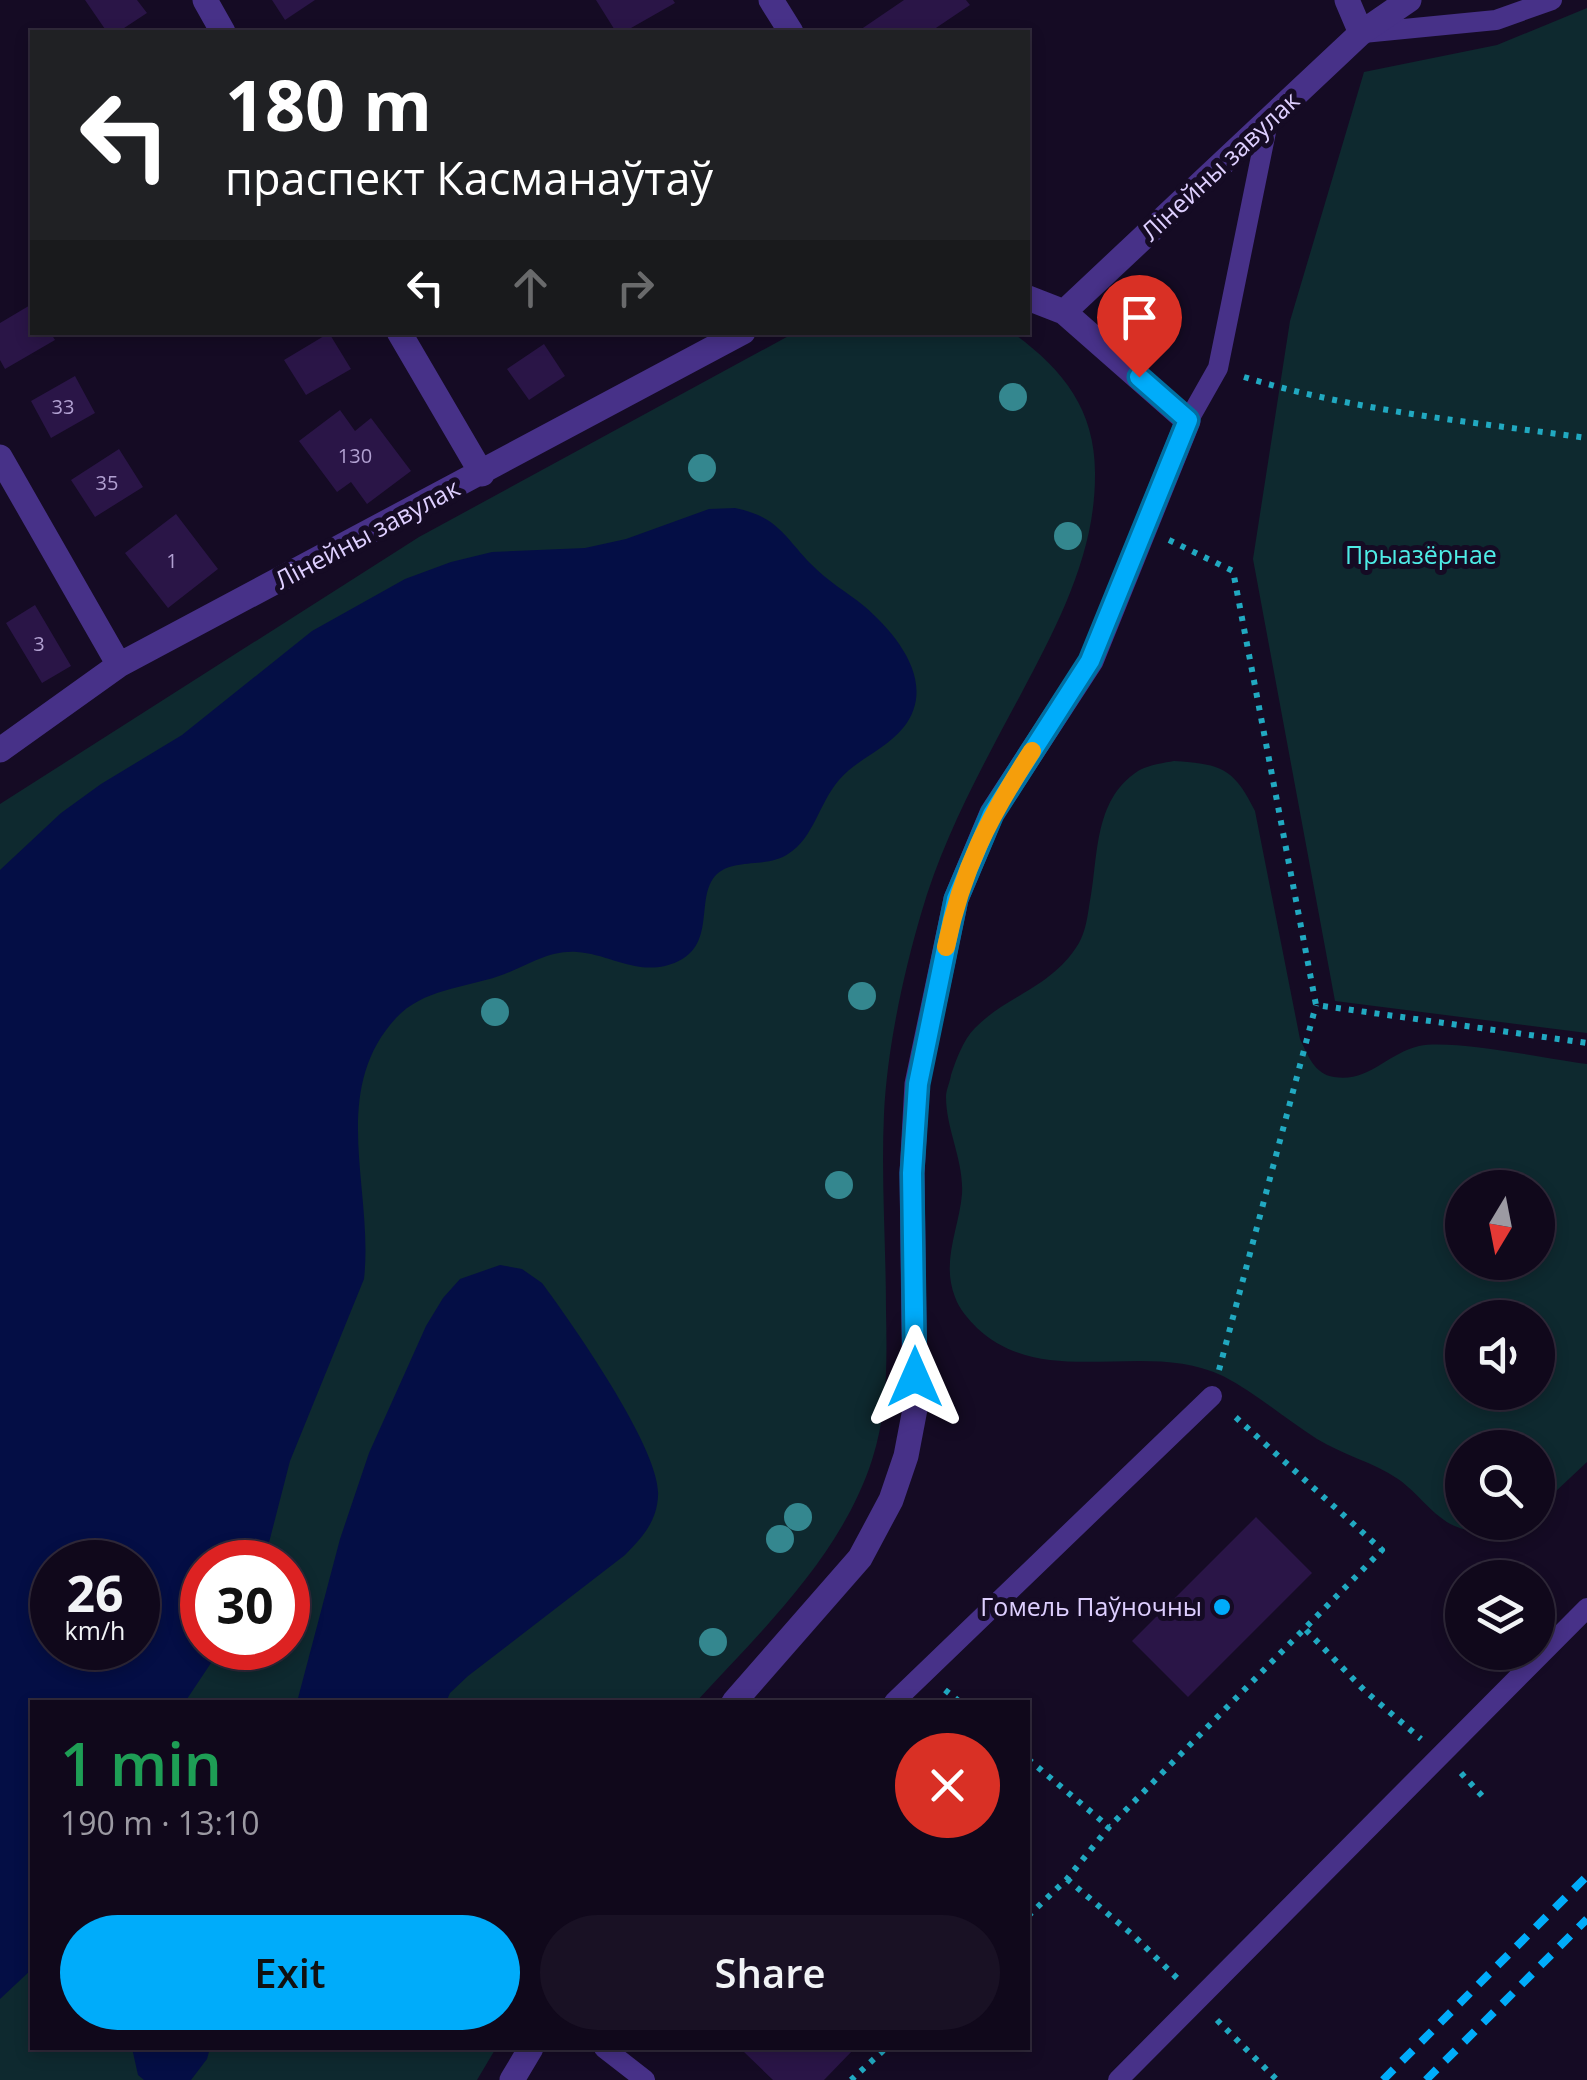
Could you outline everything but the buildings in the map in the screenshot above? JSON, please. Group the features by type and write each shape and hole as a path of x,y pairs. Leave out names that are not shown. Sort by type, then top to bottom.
{"street":[{"path":"205,0 222,30"},
{"path":"771,0 790,30"},
{"path":"1347,0 1361,33"},
{"name":"Лінейны завулак","path":"1064,312 1361,33 1409,0"},
{"path":"736,1700 860,1558 891,1500 906,1456 915,1409 912,1173 918,1084 956,899 992,814 1090,661 1188,420 1064,312 1030,299"},
{"path":"400,335 482,474"},
{"name":"Лінейны завулак","path":"0,750 119,665 737,335"},
{"path":"0,457 119,665"},
{"path":"512,2080 529,2050"}],"lane":[{"path":"1361,33 1496,20 1552,0"},
{"path":"1188,420 1218,368 1268,122"},
{"path":"896,1700 1212,1396"},
{"path":"1118,2080 1587,1608"},
{"path":"607,2050 645,2080"}],"path":[{"path":"1218,368 1325,398 1587,438"},
{"path":"1030,1914 1067,1879 1109,1827 1382,1550 1212,1396 1316,1005 1233,571 1146,529"},
{"path":"1316,1005 1587,1043"},
{"path":"1306,1630 1365,1690"},
{"path":"1030,1761 1109,1827"},
{"path":"1067,1879 1134,1936"},
{"path":"851,2080 884,2050"}],"green space":[{"name":"Прыазёрнае","path":"1587,8 1587,1033 1335,1001 1253,559 1290,321 1364,72 1497,45"},
{"path":"790,335 1016,335 1047,361 1083,411 1094,452 1093,505 1072,589 952,829 914,937 892,1039 884,1114 884,1404 872,1460 841,1528 773,1619 698,1700 30,1700 30,2050 495,2050 477,2080 0,2080 0,804 419,537"},
{"path":"1174,761 1215,767 1233,777 1255,811 1300,1039 1321,1072 1334,1077 1357,1076 1408,1050 1435,1045 1477,1047 1587,1064 1587,1462 1555,1492 1555,1430 1445,1430 1445,1520 1398,1479 1317,1439 1223,1376 1161,1361 1064,1361 1033,1357 1004,1347 977,1328 957,1301 951,1284 950,1258 962,1182 946,1097 951,1075 971,1033 1001,1007 1056,971 1079,943 1105,815 1123,783 1151,766"}],"shaded area":[{"path":"735,508 761,516 817,570 877,618 901,646 915,678 913,712 896,736 839,780 797,847 780,858 732,866 717,874 706,897 700,937 683,959 653,967 577,952 546,956 499,976 419,1001 396,1018 376,1047 364,1077 359,1110 364,1279 290,1461 270,1540 180,1540 180,1670 206,1670 186,1700 30,1700 30,1971 0,1999 0,870 61,813 182,735 312,631 405,579 492,552 585,548 626,539 709,509"},
{"path":"500,1265 522,1269 542,1283 612,1387 646,1449 658,1496 652,1521 625,1555 468,1676 447,1700 298,1700 305,1670 310,1670 310,1653 340,1539 369,1453 426,1326 460,1279"},
{"path":"132,2050 209,2050 191,2080 144,2080 138,2075"}],"railway":[{"path":"1383,2080 1587,1876"},
{"path":"1426,2080 1587,1919"}],"slow traffic":[{"path":"946,947 956,899 992,814 1032,751"}],"place":[{"name":"Гомель Паўночны","path":"1222,1607"}],"route":[{"path":"915,1377 912,1173 918,1084 956,899 992,814 1090,661 1188,420 1139,377"}]}
